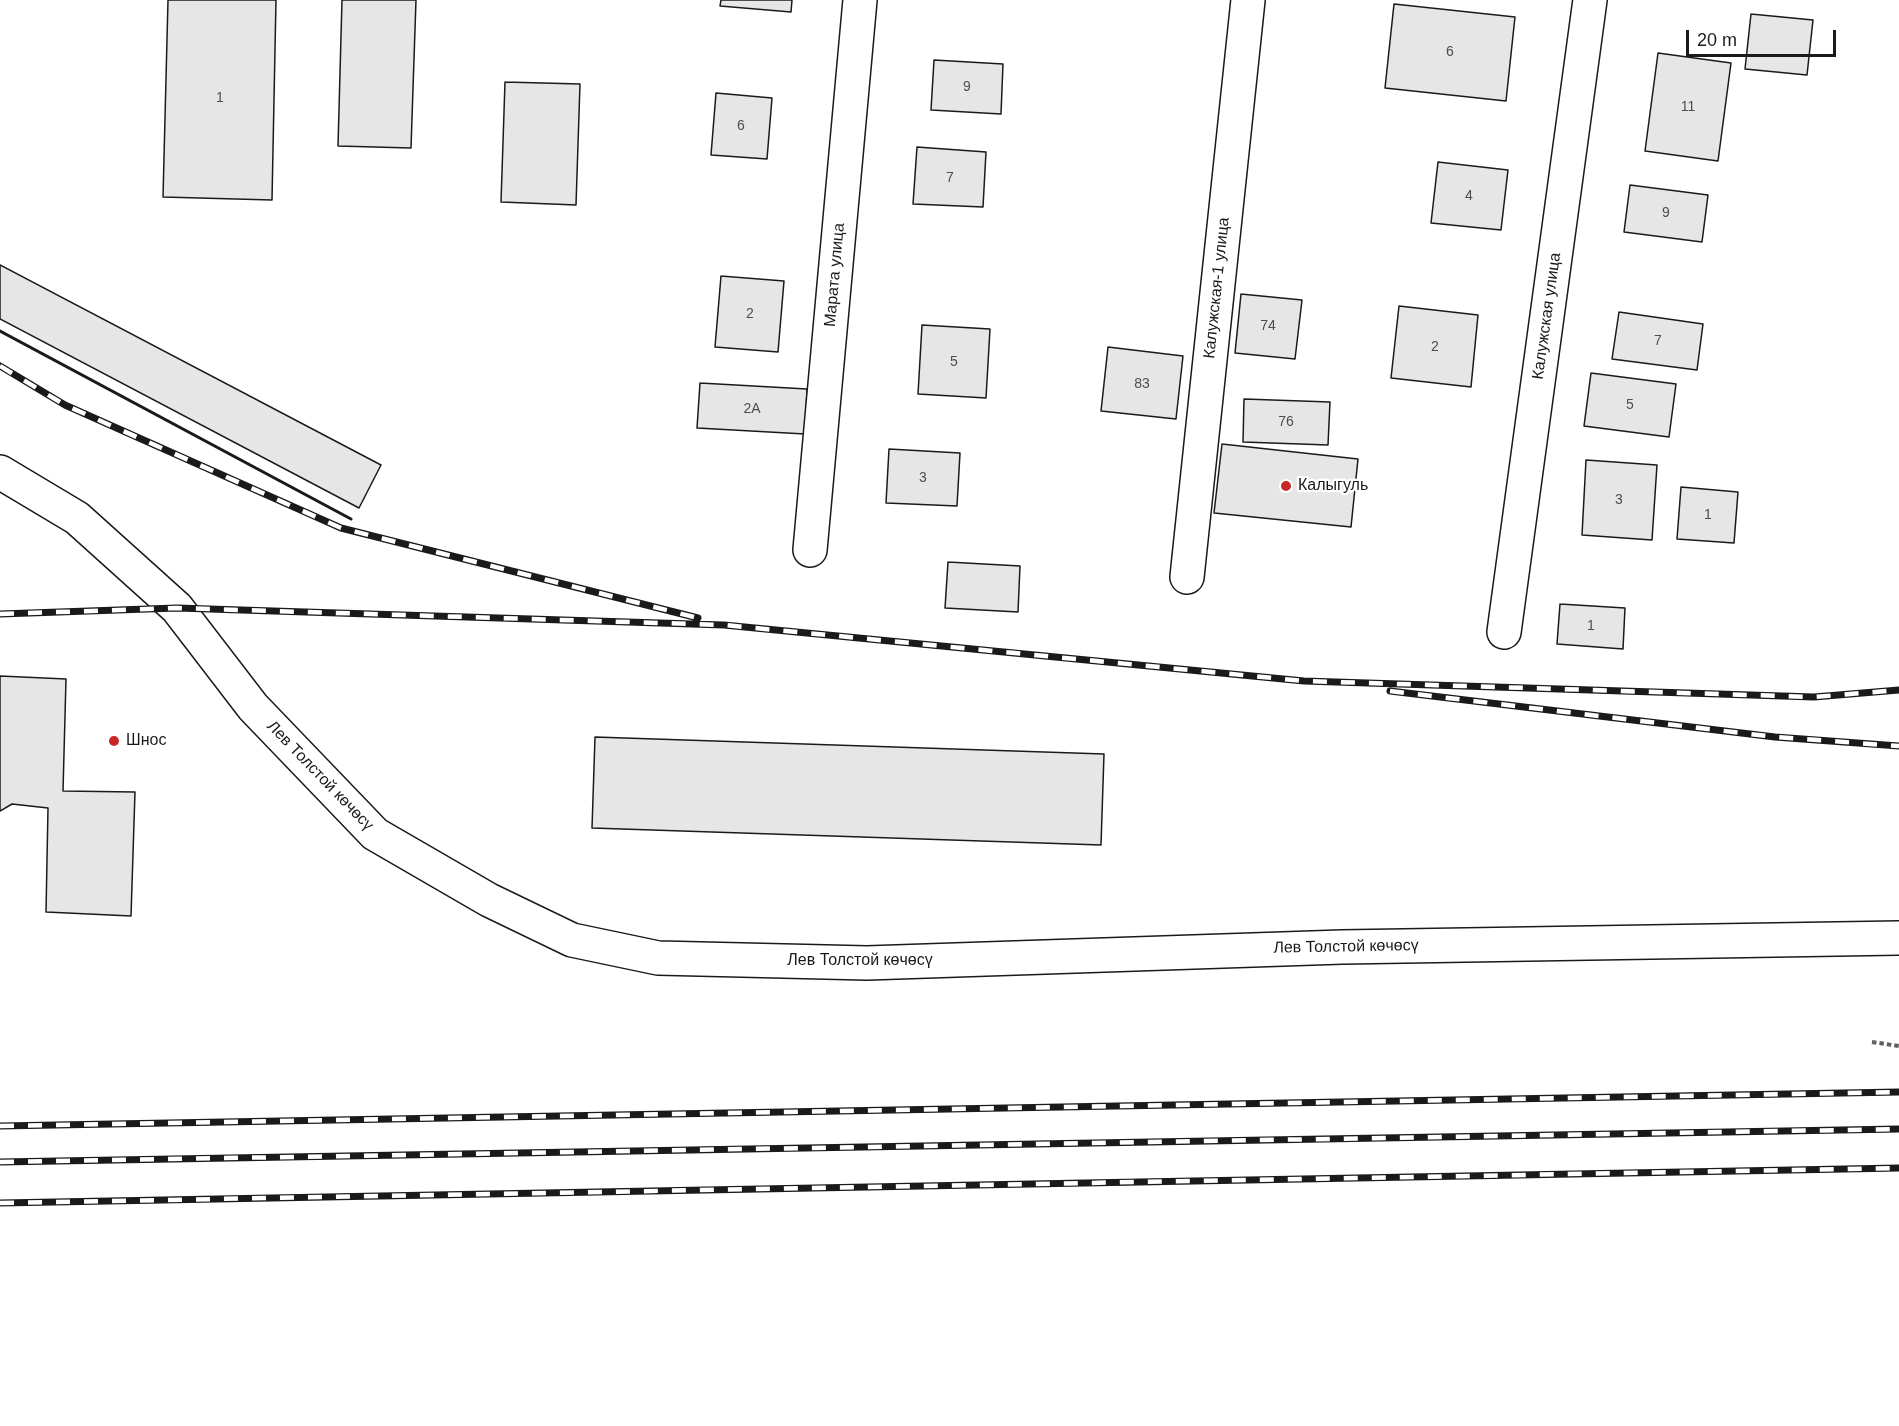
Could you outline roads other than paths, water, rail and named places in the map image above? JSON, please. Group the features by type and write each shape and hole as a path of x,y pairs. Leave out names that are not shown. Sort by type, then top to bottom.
{"main road":[{"name":"Марата улица","path":"810,550 860,0"},
{"name":"Калужская-1 улица","path":"1187,577 1248,0"},
{"name":"Калужская улица","path":"1504,632 1590,0"},
{"name":"Лев Толстой көчөсү","path":"0,472 77,518 177,608 253,707 375,834 489,900 572,940 658,957 867,963 1354,946 1899,938"}],"railway":[{"path":"0,366 65,405 341,528 698,618"},
{"path":"0,614 177,608 724,625 1304,681 1814,697 1899,690"},
{"path":"1390,691 1775,737 1899,746"},
{"path":"0,1126 1899,1092"},
{"path":"0,1162 1899,1129"},
{"path":"0,1203 1899,1168"}],"place":[{"name":"Калыгуль","path":"1286,486"},
{"name":"Шнос","path":"114,741"}]}
